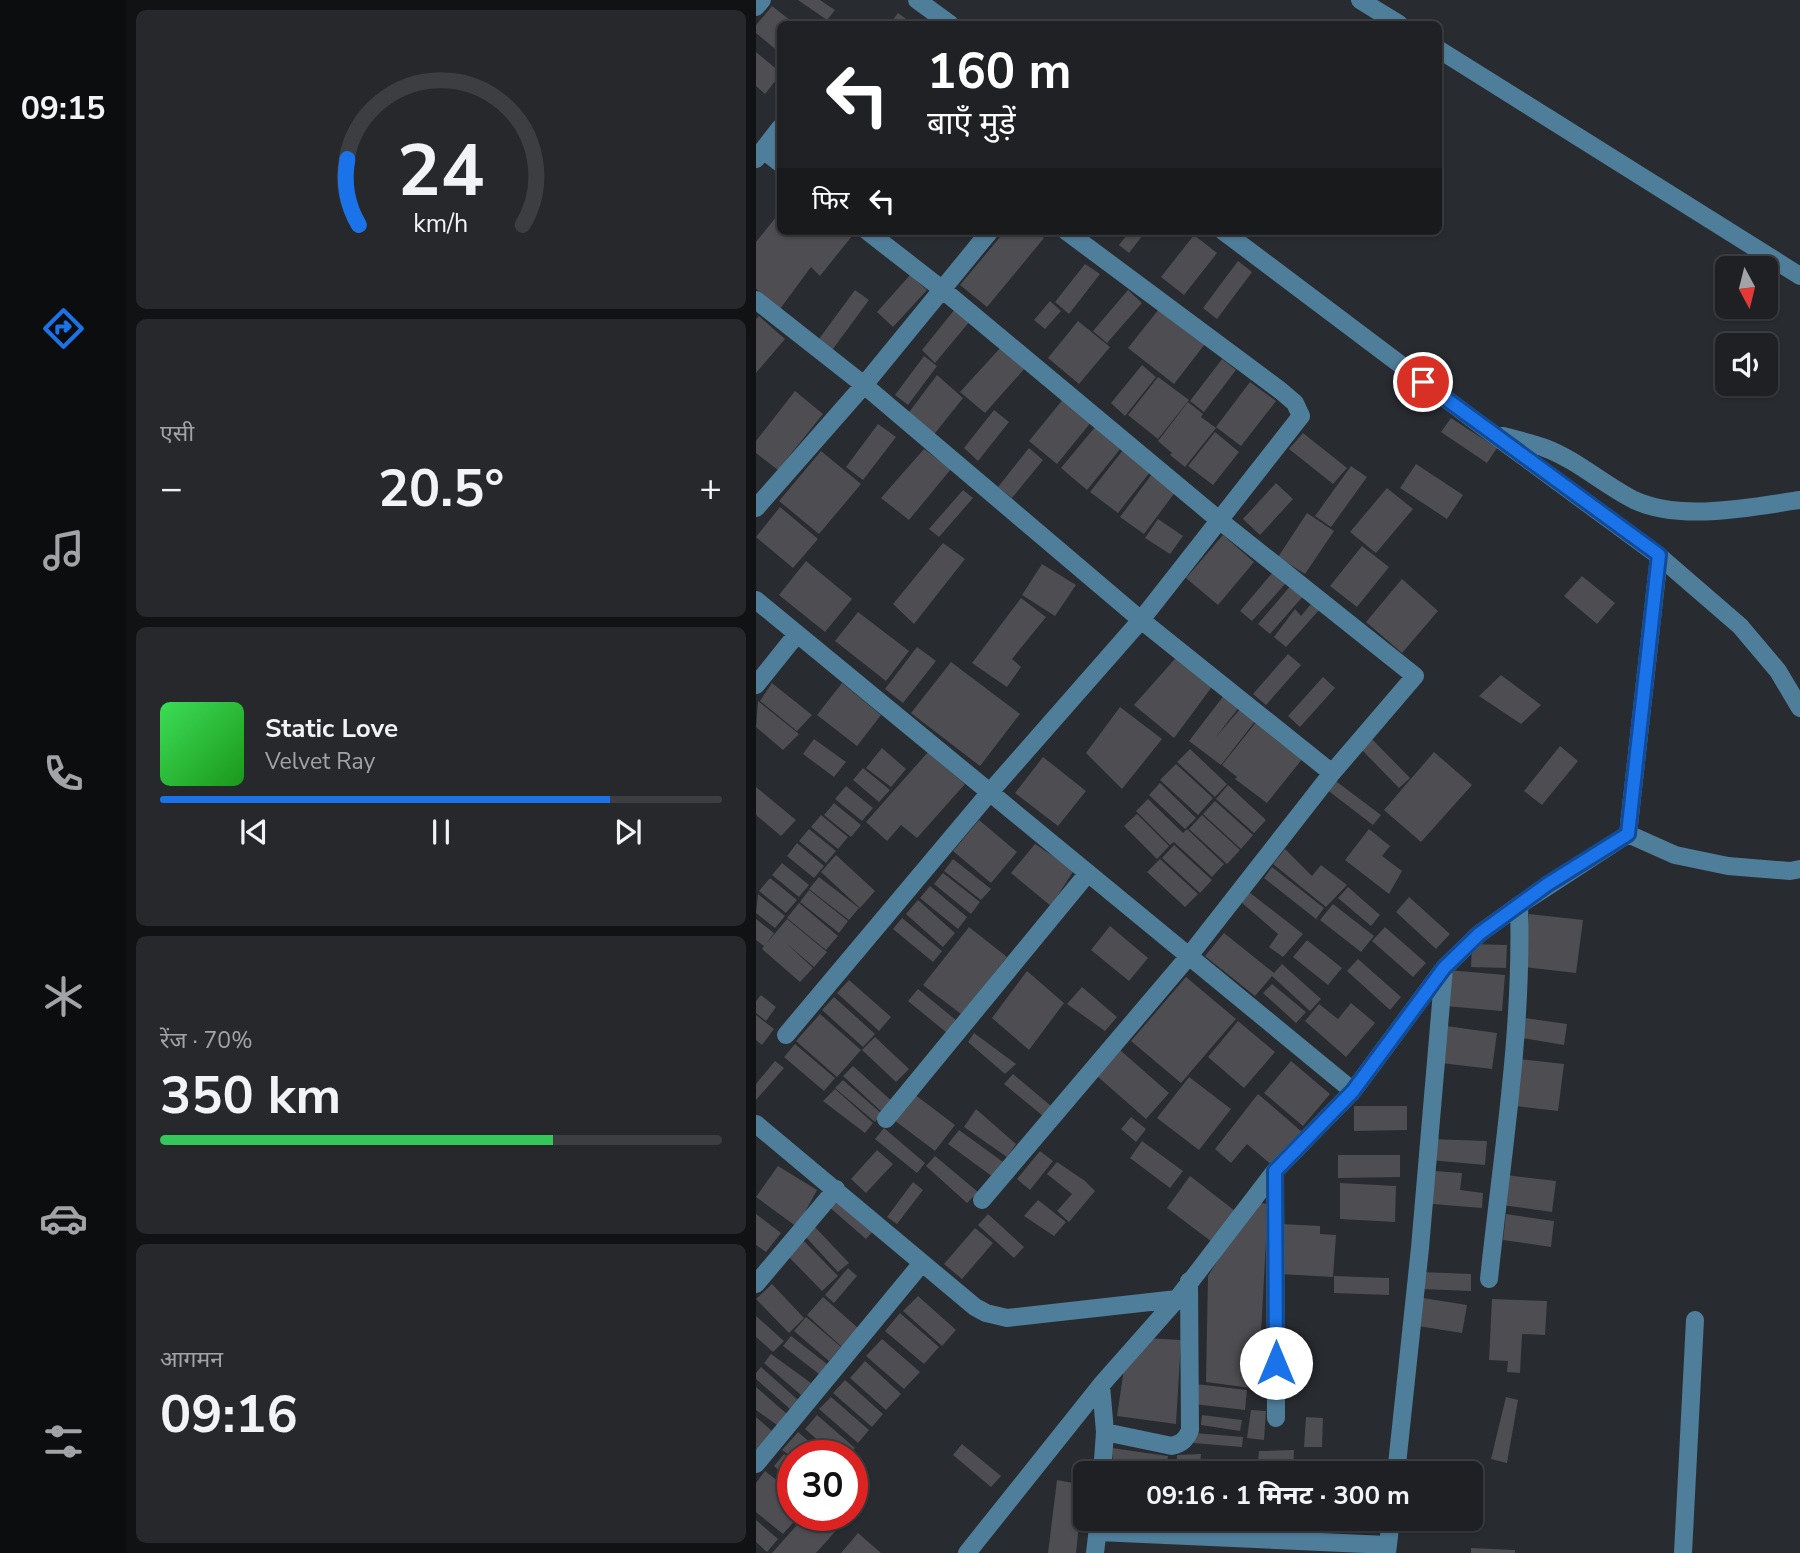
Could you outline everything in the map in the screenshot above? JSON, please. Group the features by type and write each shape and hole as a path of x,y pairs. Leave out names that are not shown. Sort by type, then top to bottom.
{"street":[{"path":"756,8 762,0"},
{"path":"917,0 946,21"},
{"path":"1360,0 1394,21"},
{"path":"1442,53 1800,276"},
{"path":"777,132 760,154 777,162"},
{"path":"872,235 943,290 1219,520 1415,676 1332,773 1189,956 982,1200"},
{"path":"756,508 864,385 987,235"},
{"path":"786,1035 990,792 1141,620 1301,416 1295,403 1071,235"},
{"path":"1228,235 1659,555 1740,626 1778,671 1800,708"},
{"path":"756,300 864,385 1141,620 1332,773"},
{"path":"1490,432 1546,449 1635,500 1667,509 1719,510 1800,500"},
{"path":"1628,834 1659,555"},
{"path":"756,600 1353,1091"},
{"path":"756,685 797,634"},
{"path":"1628,834 1675,855 1728,866 1790,871 1800,869"},
{"path":"967,1553 1101,1385 1177,1300 1275,1171 1353,1091 1444,968 1479,934 1628,834"},
{"path":"886,1119 1088,873"},
{"path":"1489,1279 1514,1046 1520,943 1519,905"},
{"path":"1397,1461 1420,1248 1444,968"},
{"path":"756,1124 975,1307 986,1312 1007,1318 1177,1300"},
{"path":"1275,1171 1276,1418"},
{"path":"756,1284 836,1189"},
{"path":"756,1464 922,1263"},
{"path":"1105,1432 1171,1446 1187,1438 1190,1430 1189,1281"},
{"path":"1683,1553 1695,1320"},
{"path":"1101,1385 1105,1432 1103,1461"},
{"path":"1096,1553 1098,1531"},
{"path":"1170,1531 1388,1549 1390,1531"}],"building":[{"path":"798,0 820,0 835,10 827,20"},
{"path":"772,6 791,21 777,21 777,50 756,33 756,25"},
{"path":"898,13 909,21 892,21"},
{"path":"756,52 777,70 777,79 765,94 756,86"},
{"path":"777,216 777,235 853,235 820,276 811,267 780,309 756,289 756,242"},
{"path":"1002,235 1041,235 1044,238 987,307 960,285"},
{"path":"1127,235 1143,235 1129,253 1119,245"},
{"path":"1194,235 1217,253 1184,295 1161,277"},
{"path":"1238,261 1252,272 1217,319 1203,308"},
{"path":"1085,264 1100,274 1069,314 1055,302"},
{"path":"910,275 927,290 893,327 877,312"},
{"path":"855,290 869,300 830,353 816,343"},
{"path":"1128,290 1142,303 1107,343 1093,331"},
{"path":"1050,301 1061,311 1045,329 1034,320"},
{"path":"955,309 970,321 935,363 922,350"},
{"path":"1159,309 1205,344 1174,384 1128,348"},
{"path":"759,316 785,339 756,373 756,319"},
{"path":"1078,321 1110,347 1079,384 1048,358"},
{"path":"1002,346 1026,367 985,413 960,392"},
{"path":"924,356 937,366 908,405 895,395"},
{"path":"1222,359 1236,370 1204,412 1190,401"},
{"path":"1142,365 1156,377 1125,416 1111,403"},
{"path":"937,375 963,398 932,437 907,415"},
{"path":"1158,377 1189,400 1158,439 1128,415"},
{"path":"1250,382 1276,401 1241,446 1216,427"},
{"path":"795,391 823,414 778,470 756,453 756,441"},
{"path":"1064,398 1092,421 1057,464 1029,441"},
{"path":"1188,402 1203,414 1201,417 1216,428 1185,467 1158,441"},
{"path":"994,410 1009,422 978,461 964,448"},
{"path":"1451,418 1497,448 1487,463 1441,432"},
{"path":"878,424 896,437 863,480 846,467"},
{"path":"1095,427 1121,448 1087,490 1061,468"},
{"path":"1215,432 1239,452 1213,485 1188,466"},
{"path":"1303,433 1347,468 1333,484 1289,449"},
{"path":"1029,448 1043,460 1012,498 998,487"},
{"path":"924,449 951,469 909,520 881,498"},
{"path":"1123,450 1150,472 1118,513 1090,492"},
{"path":"821,451 861,484 819,534 779,501"},
{"path":"1416,464 1463,495 1447,519 1400,488"},
{"path":"1351,466 1367,477 1331,527 1315,516"},
{"path":"1152,474 1176,491 1144,534 1120,517"},
{"path":"1276,483 1293,499 1260,535 1243,519"},
{"path":"1387,488 1413,509 1376,553 1350,532"},
{"path":"963,490 973,498 939,537 929,529"},
{"path":"780,507 818,539 793,568 756,537"},
{"path":"1307,513 1334,531 1305,574 1278,557"},
{"path":"1158,519 1183,536 1170,554 1145,538"},
{"path":"1223,535 1254,562 1218,605 1186,578"},
{"path":"943,543 965,559 914,624 893,604"},
{"path":"1362,546 1389,567 1357,607 1330,586"},
{"path":"806,561 852,599 825,632 779,595"},
{"path":"1042,564 1076,585 1055,616 1022,595"},
{"path":"1273,572 1286,583 1252,621 1240,611"},
{"path":"1582,576 1615,603 1597,624 1564,596"},
{"path":"1402,579 1438,611 1402,653 1366,622"},
{"path":"1292,584 1305,594 1270,634 1258,624"},
{"path":"1021,598 1046,617 1012,659 1021,667 1007,687 972,663"},
{"path":"1311,604 1321,608 1286,647 1274,637 1295,609 1301,616"},
{"path":"858,612 909,651 886,681 835,641"},
{"path":"917,647 936,661 903,703 885,689"},
{"path":"1181,652 1214,684 1174,738 1134,705"},
{"path":"1288,654 1301,665 1266,705 1253,694"},
{"path":"951,662 1020,714 980,766 911,713"},
{"path":"1501,675 1541,705 1521,724 1479,696"},
{"path":"1323,677 1335,688 1300,727 1288,716"},
{"path":"772,683 812,715 797,731 760,701"},
{"path":"842,683 881,715 857,746 817,715"},
{"path":"1225,694 1240,706 1215,738 1241,708 1256,720 1221,765 1189,741"},
{"path":"758,701 799,734 783,750 756,727"},
{"path":"1120,707 1162,739 1122,789 1086,753"},
{"path":"1257,721 1303,758 1267,803 1235,779 1237,777 1222,765"},
{"path":"1371,738 1410,778 1399,788 1360,748"},
{"path":"814,739 846,762 834,777 803,754"},
{"path":"1560,746 1578,761 1542,805 1524,791"},
{"path":"882,748 906,769 891,787 866,768"},
{"path":"1190,749 1227,784 1215,797 1177,762"},
{"path":"928,752 965,784 917,838 901,825 887,841 866,822"},
{"path":"1434,752 1472,785 1421,842 1384,810"},
{"path":"1043,757 1086,791 1058,826 1015,793"},
{"path":"1176,764 1213,798 1198,815 1160,780"},
{"path":"863,768 890,790 879,802 853,780"},
{"path":"1333,779 1381,815 1373,825 1326,789"},
{"path":"1160,783 1196,818 1185,829 1149,795"},
{"path":"1228,785 1266,820 1254,833 1216,799"},
{"path":"846,786 873,808 862,821 835,799"},
{"path":"756,787 796,820 781,836 756,815"},
{"path":"1148,799 1183,833 1187,829 1224,864 1212,877 1174,842 1170,845 1136,811"},
{"path":"1215,801 1253,835 1241,849 1203,814"},
{"path":"834,803 861,825 851,837 824,815"},
{"path":"1137,814 1169,846 1157,859 1124,826"},
{"path":"821,815 848,837 838,849 811,827"},
{"path":"1202,815 1240,850 1227,864 1189,829"},
{"path":"979,820 1017,852 991,883 953,851"},
{"path":"809,829 836,851 826,863 799,841"},
{"path":"1369,829 1390,846 1382,856 1402,871 1389,894 1345,860"},
{"path":"797,843 824,866 814,878 787,856"},
{"path":"1035,844 1074,870 1051,906 1011,873"},
{"path":"1174,845 1212,880 1200,893 1162,858"},
{"path":"1285,849 1312,876 1321,865 1347,885 1326,907 1273,864"},
{"path":"836,855 875,891 860,908 821,872"},
{"path":"953,859 991,889 981,900 944,871"},
{"path":"1160,859 1198,894 1185,907 1147,872"},
{"path":"782,863 809,885 799,897 772,875"},
{"path":"1272,867 1324,908 1316,919 1264,878"},
{"path":"943,873 980,902 971,914 934,884"},
{"path":"819,877 859,908 849,920 809,889"},
{"path":"770,878 797,900 786,913 759,891"},
{"path":"930,886 967,917 958,929 920,898"},
{"path":"1348,887 1380,915 1371,926 1338,898"},
{"path":"809,890 848,921 839,933 800,902"},
{"path":"1249,892 1303,934 1283,957 1269,947 1278,934 1241,902"},
{"path":"758,894 785,916 775,928 756,913"},
{"path":"1409,897 1450,934 1436,949 1396,912"},
{"path":"918,900 955,933 943,947 906,914"},
{"path":"799,903 838,936 826,950 787,918"},
{"path":"1333,904 1374,936 1361,952 1320,920"},
{"path":"1529,914 1583,920 1576,973 1523,967"},
{"path":"902,918 942,951 933,962 893,929"},
{"path":"756,919 774,933 766,944 787,919 827,952 814,967 786,943 813,968 800,982 762,949 764,946 756,940"},
{"path":"1110,926 1148,958 1129,981 1091,950"},
{"path":"969,927 1007,957 961,1014 923,985"},
{"path":"1385,927 1426,963 1413,977 1372,941"},
{"path":"1224,933 1274,973 1282,964 1321,999 1310,1011 1272,976 1255,996 1205,956"},
{"path":"1307,940 1342,968 1328,985 1293,957"},
{"path":"1472,944 1507,945 1506,968 1471,967"},
{"path":"1358,959 1401,997 1390,1010 1347,971"},
{"path":"1448,970 1505,975 1502,1011 1445,1006"},
{"path":"1027,971 1064,1003 1029,1050 992,1018"},
{"path":"1186,977 1236,1019 1181,1083 1131,1041"},
{"path":"849,980 891,1017 879,1031 837,993"},
{"path":"1272,984 1306,1012 1296,1023 1263,993"},
{"path":"1082,987 1117,1017 1105,1031 1067,1004"},
{"path":"918,989 957,1021 947,1033 908,1001"},
{"path":"761,995 776,1007 766,1021 756,1013 756,1001"},
{"path":"834,997 875,1034 863,1047 822,1010"},
{"path":"1351,1003 1375,1023 1346,1057 1305,1021 1319,1004 1338,1019"},
{"path":"820,1014 861,1050 837,1077 796,1041"},
{"path":"756,1015 774,1029 762,1045 756,1040"},
{"path":"1525,1018 1567,1024 1564,1045 1522,1038"},
{"path":"1238,1021 1275,1052 1244,1088 1208,1057"},
{"path":"1446,1026 1497,1033 1492,1069 1441,1063"},
{"path":"974,1033 1016,1064 1005,1074 968,1042"},
{"path":"875,1037 909,1069 896,1082 862,1050"},
{"path":"795,1044 835,1078 824,1091 784,1057"},
{"path":"1120,1050 1169,1093 1146,1119 1097,1076"},
{"path":"1520,1059 1564,1064 1558,1111 1515,1106"},
{"path":"775,1061 784,1068 756,1100 756,1084"},
{"path":"1291,1061 1330,1094 1303,1126 1264,1093"},
{"path":"853,1066 894,1103 884,1114 843,1076"},
{"path":"1013,1074 1051,1106 1043,1116 1004,1084"},
{"path":"1189,1077 1231,1109 1199,1150 1157,1118"},
{"path":"843,1080 882,1114 875,1122 835,1088"},
{"path":"835,1089 873,1123 865,1133 823,1101"},
{"path":"914,1094 955,1125 935,1151 894,1120"},
{"path":"1258,1094 1302,1132 1273,1166 1247,1144 1231,1163 1215,1149"},
{"path":"1354,1106 1407,1106 1407,1130 1354,1131"},
{"path":"976,1109 1016,1144 1007,1157 964,1127"},
{"path":"1131,1117 1146,1129 1136,1142 1121,1129"},
{"path":"884,1128 925,1163 917,1173 875,1139"},
{"path":"959,1130 1003,1162 993,1177 948,1144"},
{"path":"1430,1139 1487,1141 1485,1165 1429,1160"},
{"path":"1142,1141 1183,1171 1170,1188 1130,1158"},
{"path":"877,1150 893,1164 866,1193 851,1179"},
{"path":"1040,1151 1053,1161 1030,1190 1017,1179"},
{"path":"1338,1155 1400,1155 1400,1177 1338,1178"},
{"path":"935,1156 978,1192 967,1203 926,1166"},
{"path":"1057,1162 1095,1191 1069,1222 1057,1211 1072,1194 1047,1174"},
{"path":"778,1166 817,1190 797,1227 756,1197"},
{"path":"1435,1171 1462,1173 1460,1190 1483,1193 1482,1208 1432,1204"},
{"path":"1506,1175 1556,1181 1552,1212 1502,1205"},
{"path":"1190,1176 1239,1214 1212,1242 1167,1208"},
{"path":"913,1182 923,1190 897,1224 887,1217"},
{"path":"1340,1183 1396,1186 1395,1222 1340,1219"},
{"path":"837,1196 875,1229 866,1239 828,1206"},
{"path":"1038,1200 1066,1222 1054,1236 1024,1216"},
{"path":"1254,1202 1268,1204 1258,1389 1206,1382 1208,1276"},
{"path":"756,1214 781,1233 766,1252 756,1245"},
{"path":"988,1214 1024,1247 1014,1258 978,1225"},
{"path":"1506,1214 1554,1221 1551,1247 1503,1240"},
{"path":"1282,1224 1320,1226 1320,1234 1336,1235 1333,1277 1279,1274"},
{"path":"815,1227 849,1263 838,1272 805,1236"},
{"path":"975,1228 993,1243 962,1279 944,1264"},
{"path":"801,1238 838,1276 822,1291 785,1253"},
{"path":"848,1268 857,1276 834,1303 825,1295"},
{"path":"1421,1272 1471,1274 1471,1291 1420,1289"},
{"path":"1334,1276 1389,1278 1389,1295 1334,1293"},
{"path":"772,1284 804,1318 789,1333 756,1299"},
{"path":"918,1296 956,1330 942,1346 903,1311"},
{"path":"823,1297 858,1328 842,1347 807,1315"},
{"path":"1423,1298 1467,1305 1462,1333 1418,1326"},
{"path":"1492,1299 1547,1301 1545,1335 1522,1334 1520,1373 1507,1372 1508,1361 1489,1360"},
{"path":"900,1313 939,1347 924,1364 885,1331"},
{"path":"756,1316 784,1341 773,1352 756,1337"},
{"path":"806,1317 841,1347 829,1361 794,1331"},
{"path":"791,1336 827,1364 819,1374 783,1346"},
{"path":"1146,1338 1181,1340 1176,1424 1117,1416 1124,1369"},
{"path":"882,1339 920,1372 904,1389 866,1356"},
{"path":"771,1354 811,1383 801,1395 764,1363"},
{"path":"865,1361 901,1394 886,1410 850,1378"},
{"path":"761,1367 798,1400 790,1409 756,1379 756,1373"},
{"path":"845,1380 883,1414 872,1427 833,1393"},
{"path":"1196,1384 1247,1390 1245,1410 1194,1404"},
{"path":"756,1387 787,1414 777,1425 756,1410"},
{"path":"831,1397 869,1430 861,1440 855,1440 819,1409"},
{"path":"1506,1397 1518,1400 1507,1463 1491,1459"},
{"path":"1251,1410 1266,1411 1264,1440 1247,1438"},
{"path":"817,1415 846,1440 818,1440 805,1429"},
{"path":"1202,1415 1242,1420 1240,1431 1201,1425"},
{"path":"756,1417 772,1431 756,1452"},
{"path":"1306,1417 1323,1418 1322,1447 1304,1447"},
{"path":"798,1432 807,1440 791,1440"},
{"path":"1194,1433 1243,1437 1242,1447 1193,1443"},
{"path":"962,1444 1001,1476 991,1487 953,1455"},
{"path":"1112,1448 1168,1456 1167,1461 1113,1461"},
{"path":"1294,1450 1294,1461 1258,1461 1259,1451"},
{"path":"1201,1454 1200,1461 1177,1461 1177,1455"},
{"path":"765,1471 777,1480 777,1529 756,1512 756,1483"},
{"path":"1057,1480 1073,1483 1073,1531 1078,1531 1076,1553 1048,1553"},
{"path":"756,1520 778,1539 767,1552 756,1542"},
{"path":"792,1531 836,1531 816,1553 772,1553"},
{"path":"858,1533 881,1553 841,1553"},
{"path":"1471,1548 1515,1550 1515,1553 1471,1553"}],"route":[{"path":"1276,1363 1275,1171 1353,1091 1444,968 1479,934 1548,884 1628,834 1659,555 1423,382"}]}
